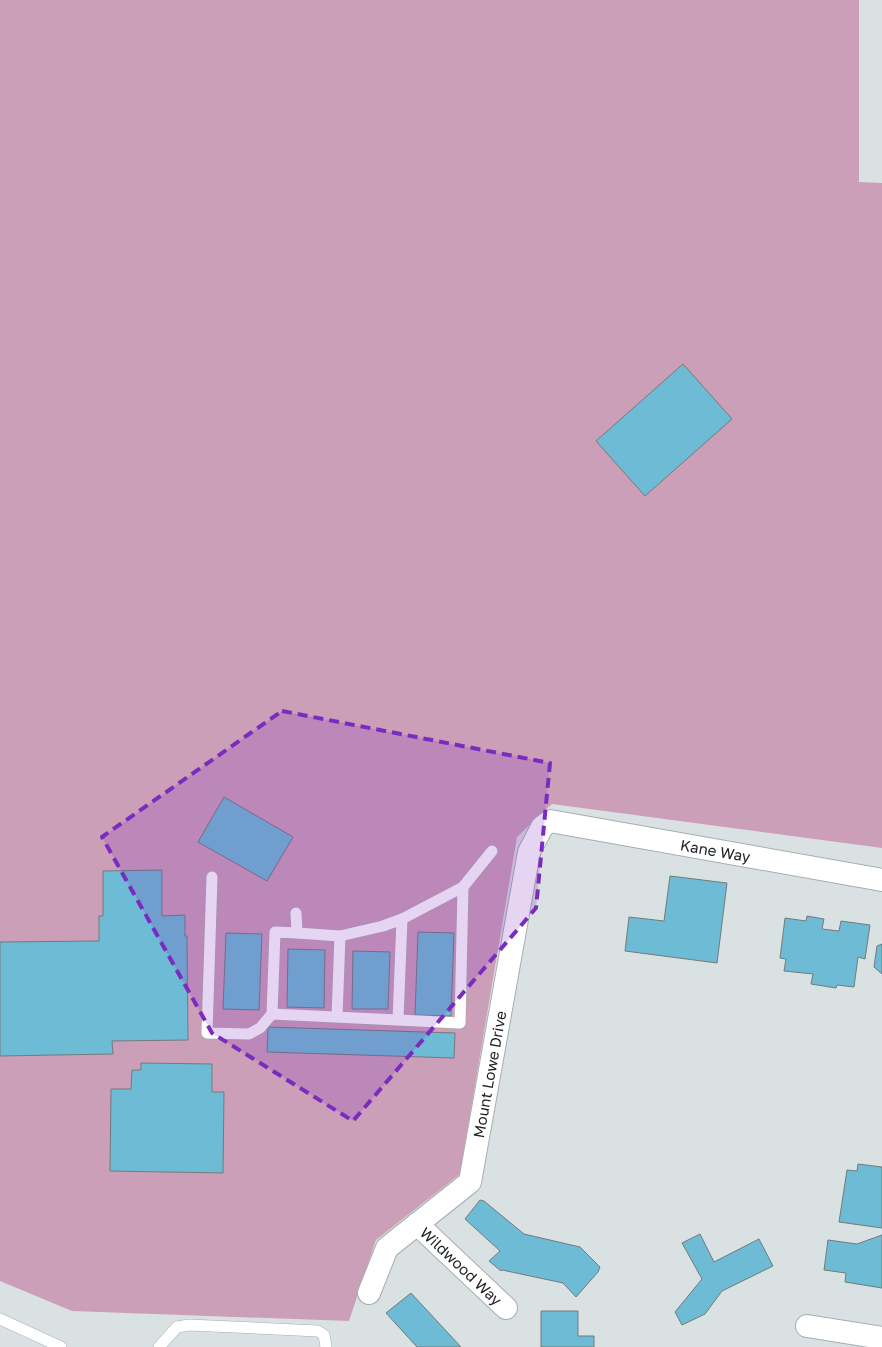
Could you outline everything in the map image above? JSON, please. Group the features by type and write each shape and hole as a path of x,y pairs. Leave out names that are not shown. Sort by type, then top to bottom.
{"street":[{"name":"Kane Way","path":"550,822 882,880"},
{"name":"Mount Lowe Drive","path":"369,1293 387,1248 470,1182 529,852 542,827 550,822"},
{"name":"Wildwood Way","path":"416,1224 506,1308"},
{"path":"807,1326 882,1338"}],"lane":[{"path":"212,877 207,1033 249,1034 260,1028 272,1014 275,932 340,936 383,926 402,919 463,888 492,851"},
{"path":"272,1014 460,1023 463,888"},
{"path":"296,913 297,933"},
{"path":"398,1020 402,919"},
{"path":"337,1017 340,936"},
{"path":"0,1319 61,1347"},
{"path":"159,1347 177,1327 189,1325 318,1331 324,1335 326,1347"}],"highlighted area":[{"path":"282,711 550,763 536,908 353,1121 212,1033 102,837"}],"shaded area":[{"path":"0,0 859,0 859,182 882,183 882,848 552,804 517,837 460,1174 376,1240 349,1321 72,1311 0,1281"}],"building":[{"path":"683,364 732,419 645,496 596,441"},
{"path":"224,797 293,837 267,881 198,842"},
{"path":"162,870 162,916 185,915 188,1040 112,1041 113,1054 0,1056 0,942 99,941 99,916 103,916 103,871"},
{"path":"670,876 727,883 717,963 625,951 629,917 664,921"},
{"path":"807,916 824,919 822,929 839,931 841,921 870,925 865,959 858,957 854,987 837,985 836,988 811,984 813,974 784,971 786,959 780,958 785,918 806,921"},
{"path":"418,932 454,933 451,1016 415,1015"},
{"path":"226,933 262,934 259,1010 223,1009"},
{"path":"882,944 882,974 874,967 877,946"},
{"path":"288,949 325,950 324,1008 287,1007"},
{"path":"353,951 390,952 388,1009 352,1009"},
{"path":"268,1027 455,1033 454,1058 267,1052"},
{"path":"141,1063 212,1064 212,1092 224,1092 223,1173 110,1171 111,1089 131,1089 132,1070 141,1070"},
{"path":"858,1164 882,1167 882,1228 839,1222 847,1170 857,1171"},
{"path":"480,1200 484,1201 524,1234 580,1247 600,1267 598,1272 576,1297 563,1283 501,1271 489,1261 500,1251 465,1219"},
{"path":"700,1234 714,1262 759,1239 773,1266 722,1291 705,1314 682,1325 675,1312 702,1279 682,1243"},
{"path":"882,1235 882,1288 845,1282 846,1273 824,1270 828,1240 857,1244"},
{"path":"411,1293 461,1347 417,1347 386,1313"},
{"path":"541,1311 578,1311 578,1336 594,1336 594,1347 541,1347"}]}
